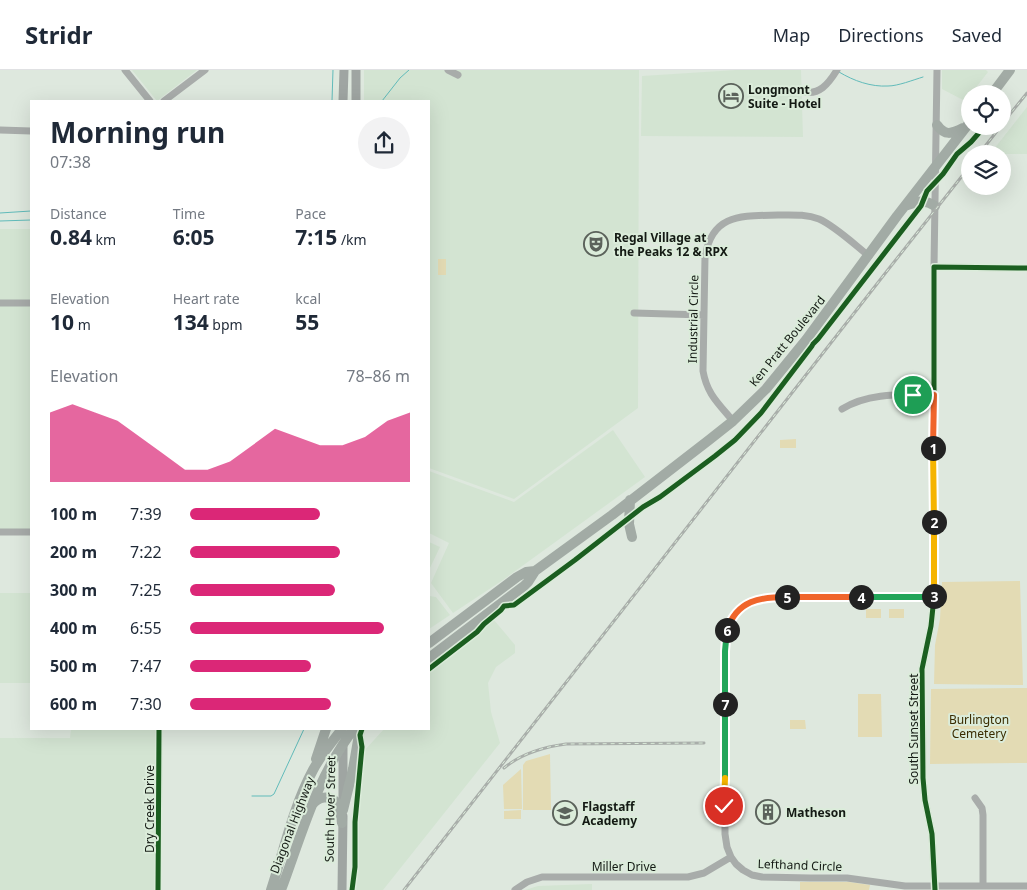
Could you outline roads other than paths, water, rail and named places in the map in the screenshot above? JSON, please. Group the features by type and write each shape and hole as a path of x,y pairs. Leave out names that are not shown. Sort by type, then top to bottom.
{"highway":[{"path":"999,85 1010,70"},
{"path":"937,124 941,131 945,133 957,132 961,129"},
{"name":"Ken Pratt Boulevard","path":"430,657 524,586 534,571 709,440 755,400 782,370 961,133"},
{"path":"904,207 923,201 930,202 935,206"},
{"path":"630,500 629,524 632,537"},
{"name":"Ken Pratt Boulevard","path":"430,642 517,576 534,571"},
{"path":"313,769 326,730"},
{"name":"Diagonal Highway","path":"271,890 303,791 313,769 341,730"},
{"path":"343,744 353,730"},
{"path":"343,810 360,730"},
{"name":"Diagonal Highway","path":"281,890 323,777 343,744"},
{"path":"311,806 318,798 327,797 332,799 340,809 342,823"}],"main road":[{"path":"343,100 344,70"},
{"path":"356,70 356,100"},
{"name":"South Hover Street","path":"342,730 342,890"}],"street":[{"path":"125,70 149,100"},
{"path":"165,100 205,70"},
{"path":"448,70 458,75"},
{"name":"South Sunset Street","path":"934,888 932,834 925,800 923,778 922,669 931,626 934,597 934,246 937,70"},
{"path":"802,91 808,93 817,91 825,86 835,73"},
{"path":"0,130 30,131"},
{"name":"Industrial Circle","path":"733,421 709,392 703,371 704,260 706,246 717,228 733,218 743,216 810,216 826,223 869,256"},
{"name":"South Sunset Street","path":"934,246 935,218"},
{"path":"934,267 1027,268"},
{"path":"0,303 30,303"},
{"path":"634,313 704,314"},
{"path":"842,408 871,397 892,394 934,395"},
{"path":"0,532 30,532"},
{"path":"731,857 727,848 725,834 725,651 728,628 736,614 748,603 764,598 934,597"},
{"name":"Dry Creek Drive","path":"158,890 159,730"},
{"path":"975,798 982,808 983,815 983,885"},
{"name":"Lefthand Circle","path":"731,857 744,870 752,875 762,877 847,878 934,888 983,885 1027,886"},
{"name":"Miller Drive","path":"515,890 527,882 542,877 688,877 704,873 731,857"}],"waterway":[{"path":"332,100 333,70"},
{"path":"383,100 400,78 409,70"},
{"path":"839,72 863,83 875,86 892,86 923,77"},
{"path":"0,213 30,211"},
{"path":"0,221 30,220"},
{"path":"252,796 271,796 274,794 304,730"}],"railway":[{"path":"1011,113 1027,93"},
{"path":"986,145 994,135"},
{"path":"404,890 961,177"},
{"path":"504,768 518,758 550,747 566,744 704,743"}],"place":[{"name":"Longmont Suite - Hotel","path":"731,96"},
{"name":"Regal Village at the Peaks 12 & RPX","path":"596,244"},
{"name":"Matheson","path":"768,812"},
{"name":"Flagstaff Academy","path":"565,813"}],"park label":[{"name":"Burlington Cemetery","path":"979,726"}]}
